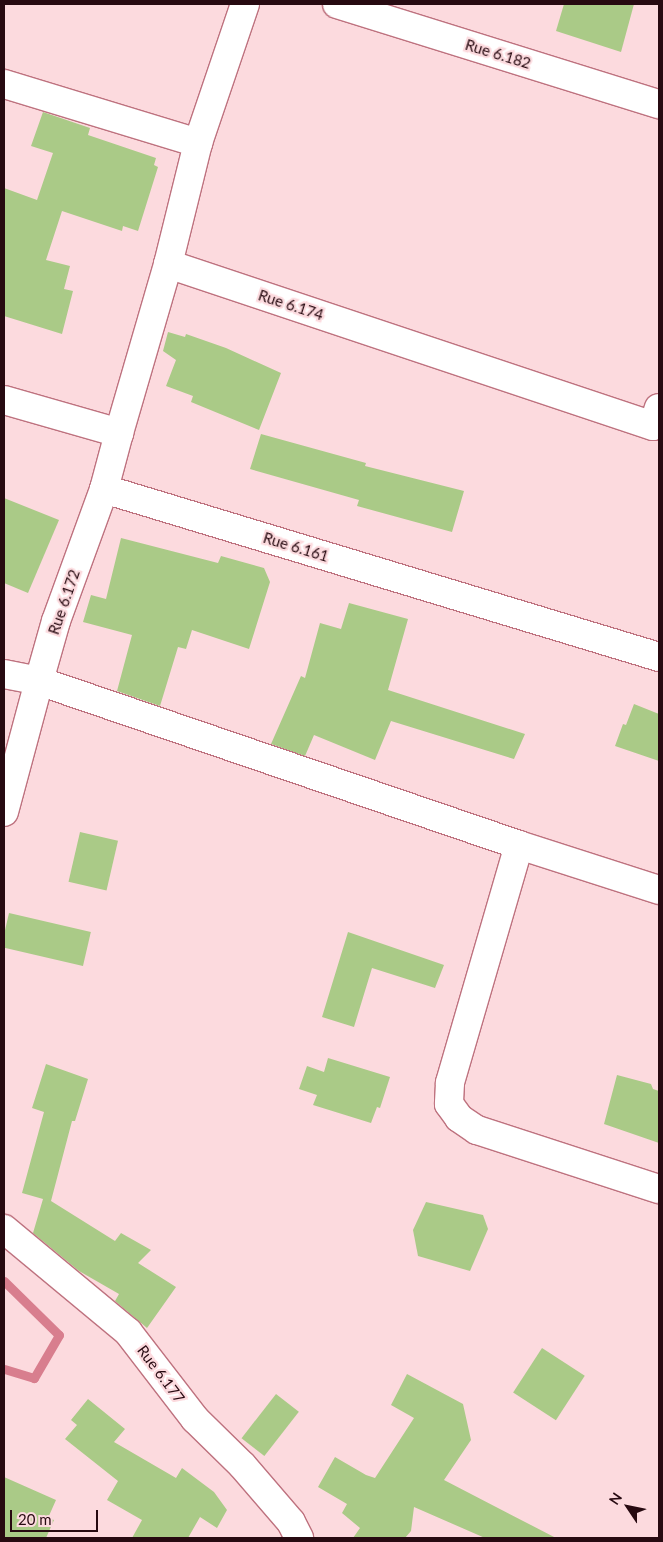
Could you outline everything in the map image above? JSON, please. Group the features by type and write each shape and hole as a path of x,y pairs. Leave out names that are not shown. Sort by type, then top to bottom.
{"street":[{"path":"104,489 168,264 198,143 244,4"},
{"name":"Rue 6.182","path":"337,4 659,104"},
{"path":"4,84 198,143"},
{"name":"Rue 6.174","path":"168,264 653,426 659,408"},
{"path":"4,400 119,432"},
{"name":"Rue 6.161","path":"104,489 659,657"},
{"name":"Rue 6.172","path":"4,812 56,621 104,489"},
{"path":"4,674 39,681 520,845 659,890"},
{"path":"520,845 450,1083 449,1104 459,1118 477,1130 659,1189"},
{"name":"Rue 6.177","path":"4,1229 128,1332 195,1419 242,1465 291,1522 299,1538"}],"building":[{"path":"564,4 634,4 621,52 556,31"},
{"path":"43,112 90,128 88,135 156,158 154,165 158,167 138,231 123,226 122,231 62,211 46,260 70,266 64,289 73,291 62,334 4,316 4,188 37,200 53,153 31,146"},
{"path":"168,332 185,337 186,334 226,348 281,373 259,430 191,402 193,396 166,386 176,360 163,351"},
{"path":"261,434 366,463 365,466 464,491 452,532 357,506 359,500 250,469"},
{"path":"4,498 59,520 28,593 4,583"},
{"path":"121,538 218,563 221,556 264,568 270,582 249,649 192,630 186,649 178,647 160,706 117,691 132,635 83,622 91,595 106,599"},
{"path":"349,603 408,619 388,690 525,734 514,759 391,721 375,760 314,735 305,756 271,744 301,676 305,678 320,623 341,629"},
{"path":"634,704 659,714 659,761 615,746 623,724 626,725"},
{"path":"80,832 118,841 107,890 69,882"},
{"path":"9,913 91,932 83,966 4,948 4,935"},
{"path":"348,932 444,965 435,988 372,968 354,1027 322,1017"},
{"path":"328,1058 390,1077 380,1108 377,1107 371,1123 313,1105 317,1095 299,1089 307,1066 324,1072"},
{"path":"46,1064 88,1079 75,1121 72,1121 51,1201 115,1241 121,1233 151,1250 138,1263 176,1287 147,1328 115,1301 119,1294 79,1271 33,1233 43,1199 22,1193 44,1112 32,1108"},
{"path":"617,1075 651,1084 653,1089 659,1091 659,1143 604,1124"},
{"path":"426,1202 483,1215 488,1229 470,1271 418,1256 413,1230"},
{"path":"542,1348 585,1376 556,1420 513,1392"},
{"path":"407,1374 463,1404 471,1440 444,1480 556,1538 485,1538 414,1507 411,1531 405,1538 353,1538 360,1528 342,1513 347,1504 318,1487 335,1457 366,1475 375,1478 414,1418 391,1405"},
{"path":"276,1394 299,1412 264,1456 242,1438"},
{"path":"88,1399 125,1429 114,1442 176,1478 182,1468 214,1492 227,1510 217,1528 200,1517 188,1538 132,1538 142,1520 107,1500 118,1481 65,1439 77,1425 71,1420"},
{"path":"4,1477 56,1500 48,1518 54,1520 46,1538 4,1538"}],"waterway":[{"path":"4,1281 59,1335 34,1378 4,1369"}]}
